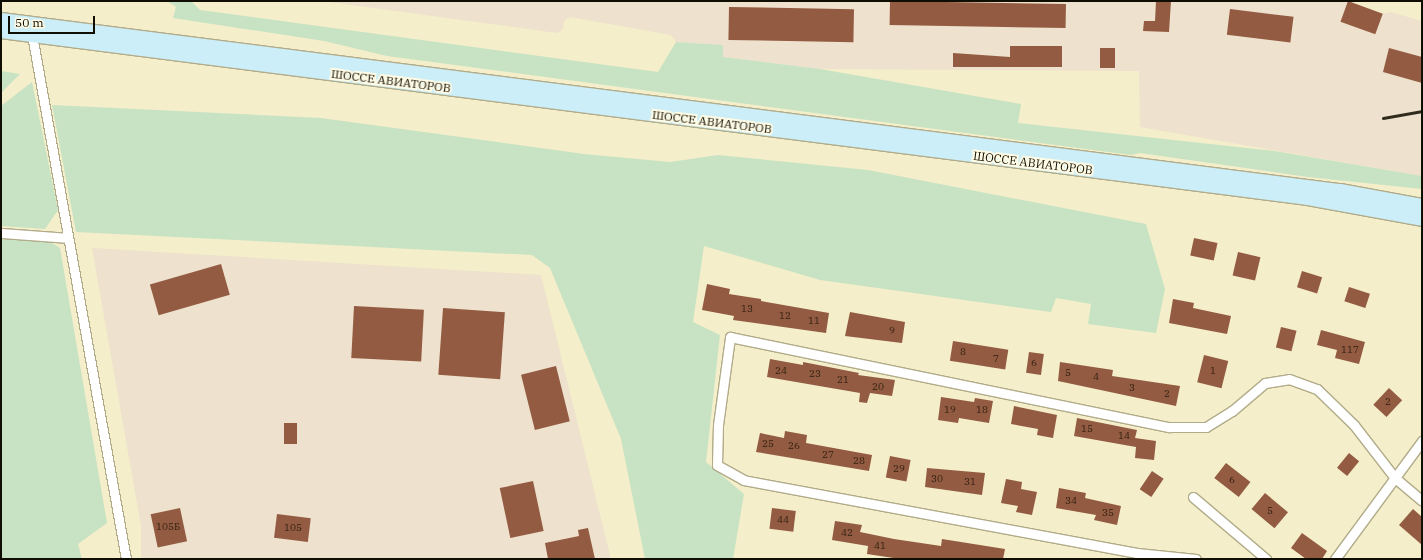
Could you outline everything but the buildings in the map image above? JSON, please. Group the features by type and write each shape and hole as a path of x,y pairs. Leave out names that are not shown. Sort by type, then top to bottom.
{"main road":[{"name":"ШОССЕ АВИАТОРОВ","path":"1,20 1324,189 1422,206"},
{"name":"ШОССЕ АВИАТОРОВ","path":"1,31 1308,198 1422,219"}],"street":[{"path":"32,35 126,559"},
{"path":"1,233 68,238"},
{"path":"1196,559 1134,556 744,480 717,464 718,425 730,337 1170,427 1206,428 1232,411 1265,383 1290,379 1317,389 1354,425 1395,478 1422,501"},
{"path":"1335,559 1422,441"},
{"path":"1193,497 1266,559"}],"shaded area":[{"path":"322,1 1348,1 1383,14 1390,12 1422,21 1422,176 1140,127 1139,71 820,69 723,57 722,45 676,42 671,35 570,17 564,21 563,29 557,33"},
{"path":"92,248 541,275 611,559 141,559 141,526"}],"green space":[{"path":"167,1 191,1 200,10 658,72 676,42 723,45 723,57 820,69 1021,104 1018,123 1275,151 1422,176 1422,189 1308,177 1140,153 1131,155 387,56 324,41 173,18 176,7"},
{"path":"1,71 20,74 1,93"},
{"path":"32,82 58,210 45,229 1,226 1,106"},
{"path":"52,105 321,118 584,154 670,162 718,155 868,170 1146,224 1165,289 1156,333 1088,324 1091,304 1056,298 1051,312 820,280 704,246 693,322 720,335 706,462 744,494 733,559 645,559 621,439 550,268 532,255 76,232"},
{"path":"1,239 49,241 60,248 107,523 78,544 82,559 1,559"}],"railway":[{"path":"1383,118 1422,111"}]}
